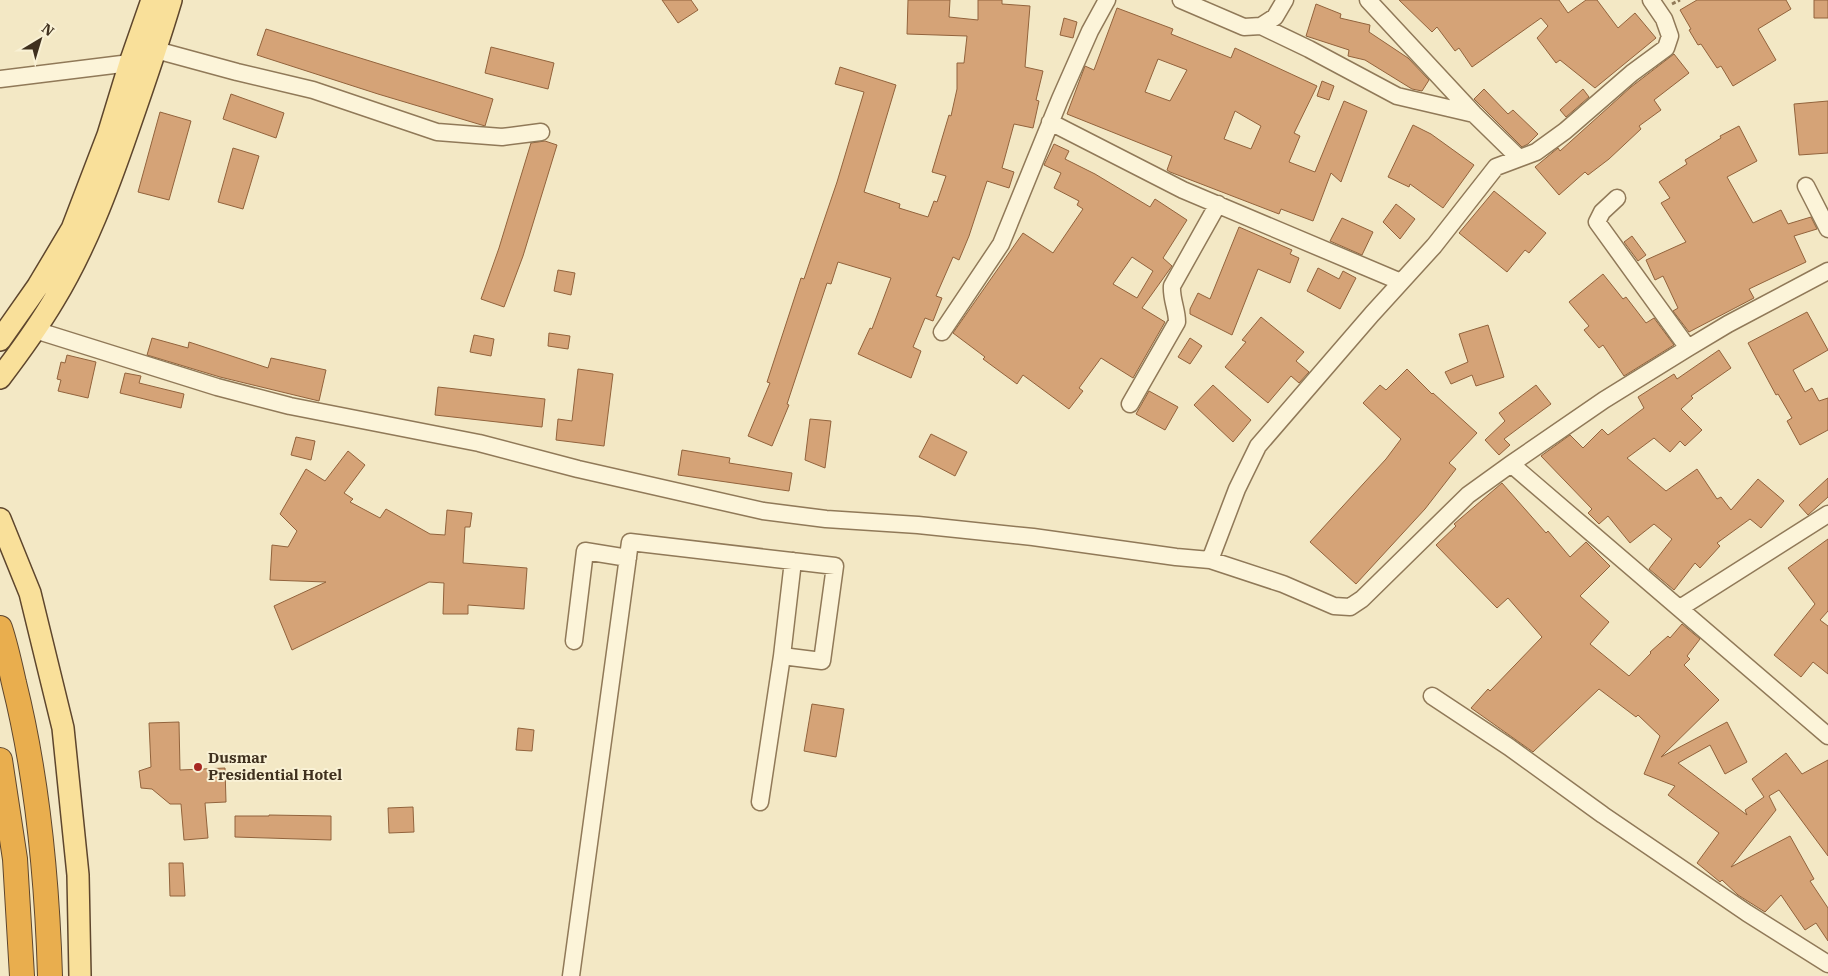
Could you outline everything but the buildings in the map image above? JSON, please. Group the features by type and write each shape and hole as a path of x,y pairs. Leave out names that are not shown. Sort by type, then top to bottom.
{"highway":[{"path":"0,628 23,719 37,802 43,852 50,976"},
{"path":"0,760 14,859 22,976"}],"main road":[{"path":"0,340 38,286 72,229 108,135 152,0"},
{"path":"0,378 55,299 89,234 121,150 156,50 171,0"},
{"path":"0,519 30,594 63,728 78,875 80,976"}],"street":[{"path":"942,332 1001,244 1050,122 1090,31 1107,0"},
{"path":"1181,0 1244,27 1261,26 1309,49 1397,96 1474,114"},
{"path":"1261,26 1274,17 1285,0"},
{"path":"1368,0 1474,114 1519,158"},
{"path":"1210,560 1237,489 1258,446 1434,246 1496,167 1536,152 1565,131 1632,73 1666,48 1670,36 1664,19 1650,0"},
{"path":"156,50 313,90 437,132 502,137 541,132"},
{"path":"0,79 130,63"},
{"path":"1050,122 1183,190 1401,282"},
{"path":"1806,186 1828,229"},
{"path":"1616,198 1602,212 1597,222 1688,348"},
{"path":"1130,404 1177,322 1177,310 1171,296 1172,286 1218,204"},
{"path":"35,330 217,386 290,406 479,443 578,469 763,511 826,519 918,524 1210,560 1283,584 1334,606 1350,607 1362,599 1468,495 1511,464 1604,400 1688,348 1728,324 1828,271"},
{"path":"1511,464 1828,736"},
{"path":"1680,608 1828,514"},
{"path":"571,976 630,542 835,566 822,661 782,656"},
{"path":"574,641 585,551 628,558"},
{"path":"760,802 782,656 793,561"},
{"path":"1432,696 1747,913 1828,964"}],"place":[{"name":"Dusmar Presidential Hotel","path":"198,767"}]}
